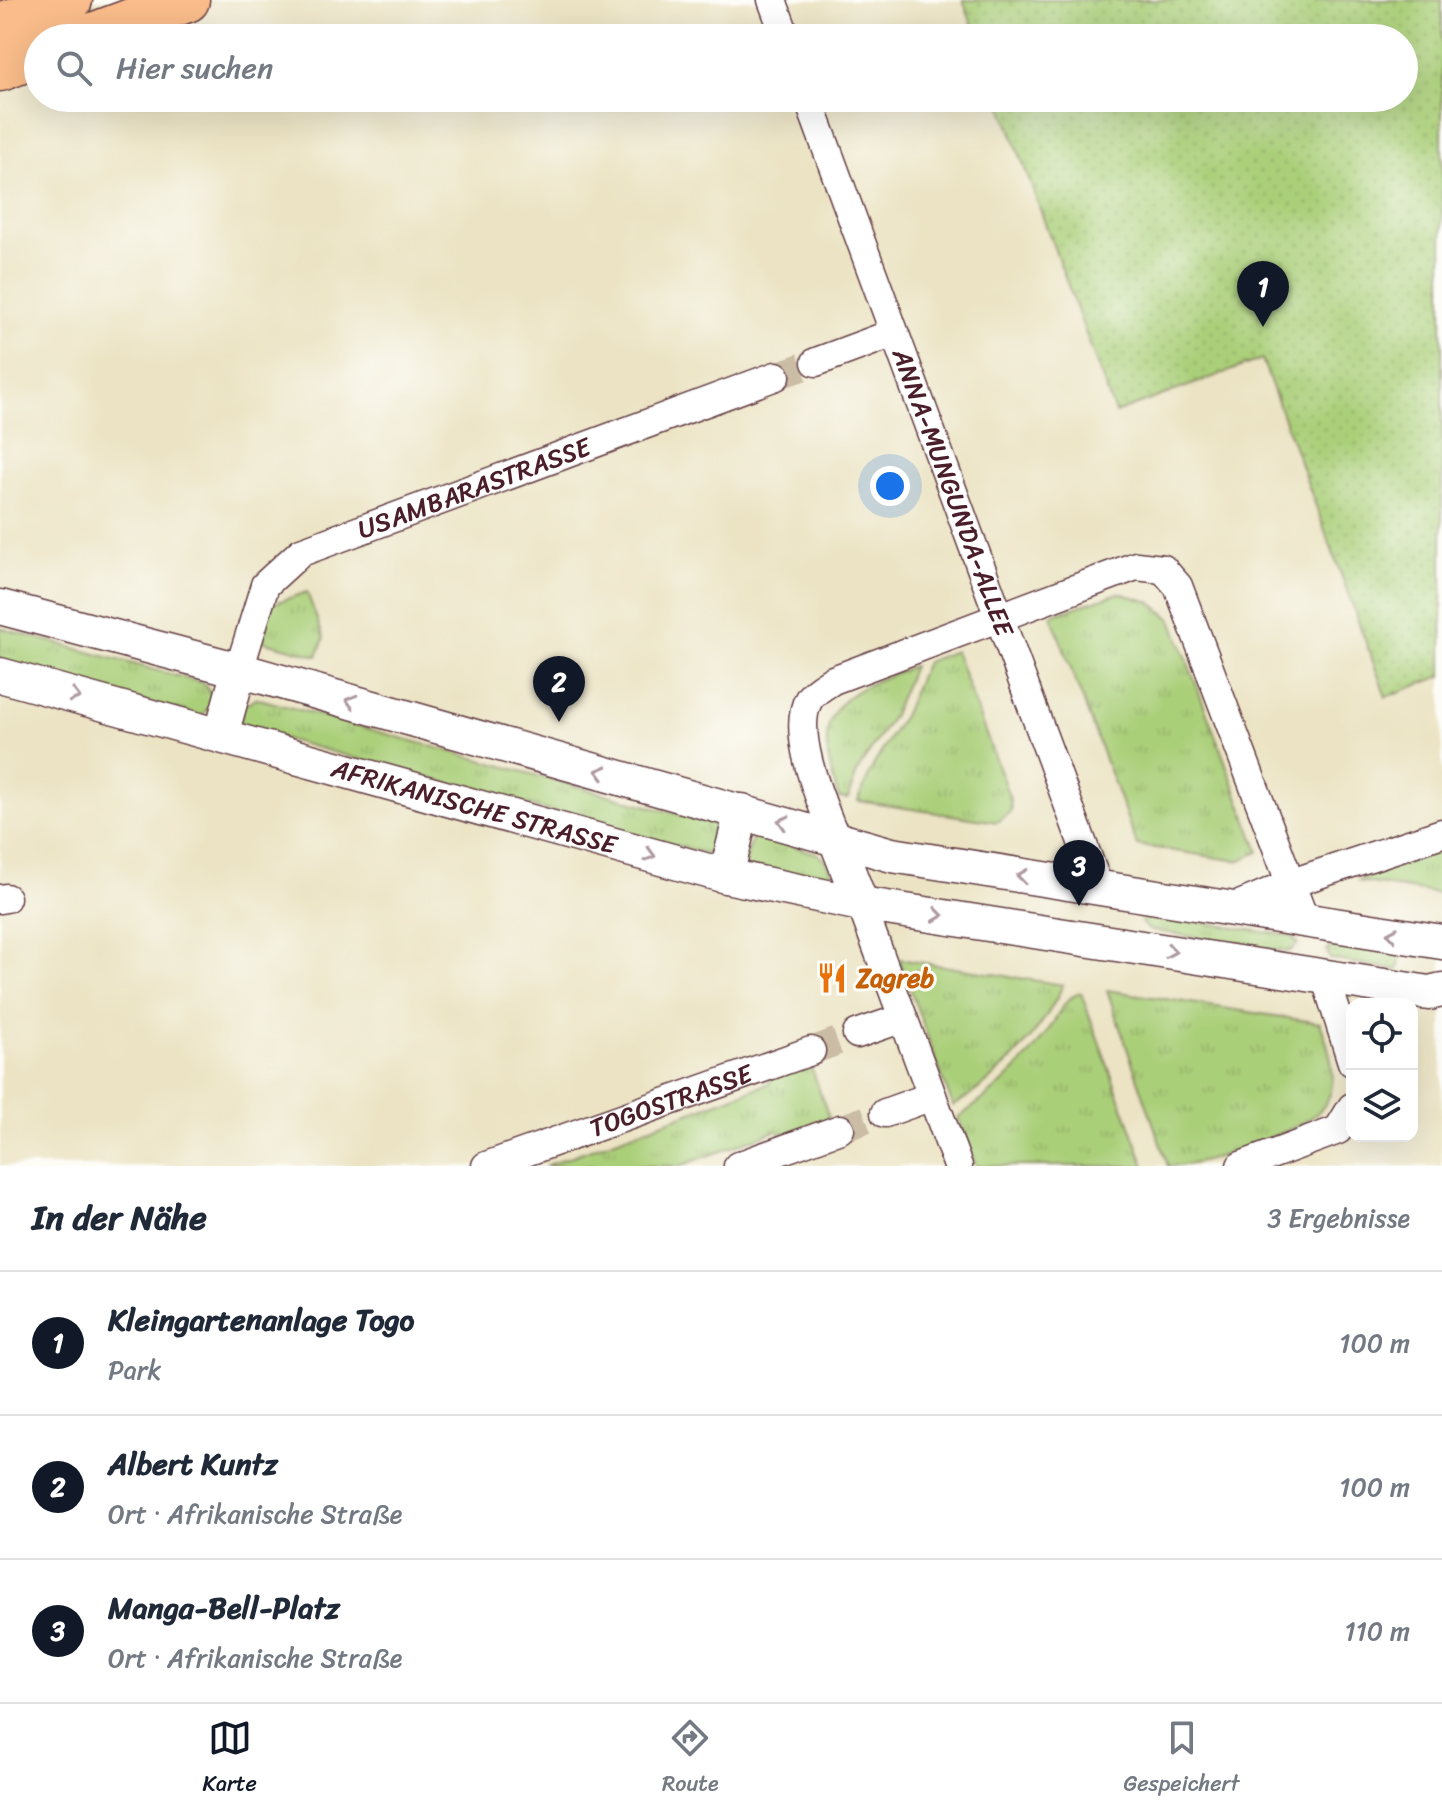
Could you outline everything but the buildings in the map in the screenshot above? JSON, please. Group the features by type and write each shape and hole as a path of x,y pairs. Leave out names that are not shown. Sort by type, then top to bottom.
{"main road":[{"path":"0,25 70,0"},
{"path":"123,24 187,0"},
{"path":"0,69 24,60"}],"street":[{"path":"772,0 781,24"},
{"name":"ANNA-MUNGUNDA-ALLEE","path":"813,112 1099,888"},
{"path":"816,362 894,333"},
{"name":"USAMBARASTRASSE","path":"239,670 265,585 301,552 776,376"},
{"path":"958,1166 817,789 802,726 811,696 833,680 1136,566 1163,569 1178,586 1325,976 1346,1043"},
{"path":"0,607 239,670 892,855 1442,942"},
{"path":"221,735 239,670"},
{"name":"AFRIKANISCHE STRASSE","path":"0,675 726,876 861,904 1429,993 1442,990"},
{"path":"726,876 742,811"},
{"path":"1235,907 1289,884 1442,833"},
{"path":"1099,888 1118,943"},
{"path":"857,1034 903,1018"},
{"name":"TOGOSTRASSE","path":"486,1166 811,1051"},
{"path":"885,1113 932,1096"},
{"path":"1241,1166 1338,1130 1346,1117"},
{"path":"738,1166 840,1129"}],"green space":[{"path":"963,0 1442,0 1442,676 1386,697 1262,359 1115,413 1004,112 1418,112 1418,24 972,24"},
{"path":"307,592 324,639 317,656 262,641 272,604"},
{"path":"1119,593 1151,602 1172,620 1259,852 1238,861 1137,845 1051,615"},
{"path":"0,628 203,683 212,695 210,707 201,716 0,664"},
{"path":"955,651 1010,799 1011,811 997,822 858,801 873,766 904,714 926,662"},
{"path":"913,666 893,715 857,772 848,799 839,798 827,744 829,725 836,710 864,687"},
{"path":"256,698 717,825 721,831 715,856 244,728 240,721 243,706"},
{"path":"753,835 816,853 826,860 834,877 832,880 744,867"},
{"path":"1442,850 1442,894 1357,881"},
{"path":"1151,915 1291,936 1298,944 1289,952 1149,930 1141,922"},
{"path":"1334,943 1401,954 1398,970 1330,959 1327,951"},
{"path":"899,959 1063,985 1043,1021 1017,1054 986,1083 953,1106"},
{"path":"1107,990 1320,1023 1333,1073 1331,1091 1324,1105 1297,1126 1210,1160 1168,1166"},
{"path":"1081,993 1145,1166 976,1166 958,1117 1010,1076 1042,1039 1067,1001"},
{"path":"810,1064 829,1118 780,1136 778,1130 680,1166 545,1166 770,1083 769,1079"}],"tunnel":[{"path":"776,376 816,362"},
{"path":"811,1051 857,1034"},
{"path":"840,1129 885,1113"}],"place":[{"name":"Kleingartenanlage Togo","path":"1263,327"},
{"name":"Albert Kuntz","path":"559,722"},
{"name":"Manga-Bell-Platz","path":"1079,906"},
{"name":"Zagreb","path":"832,978"}]}
